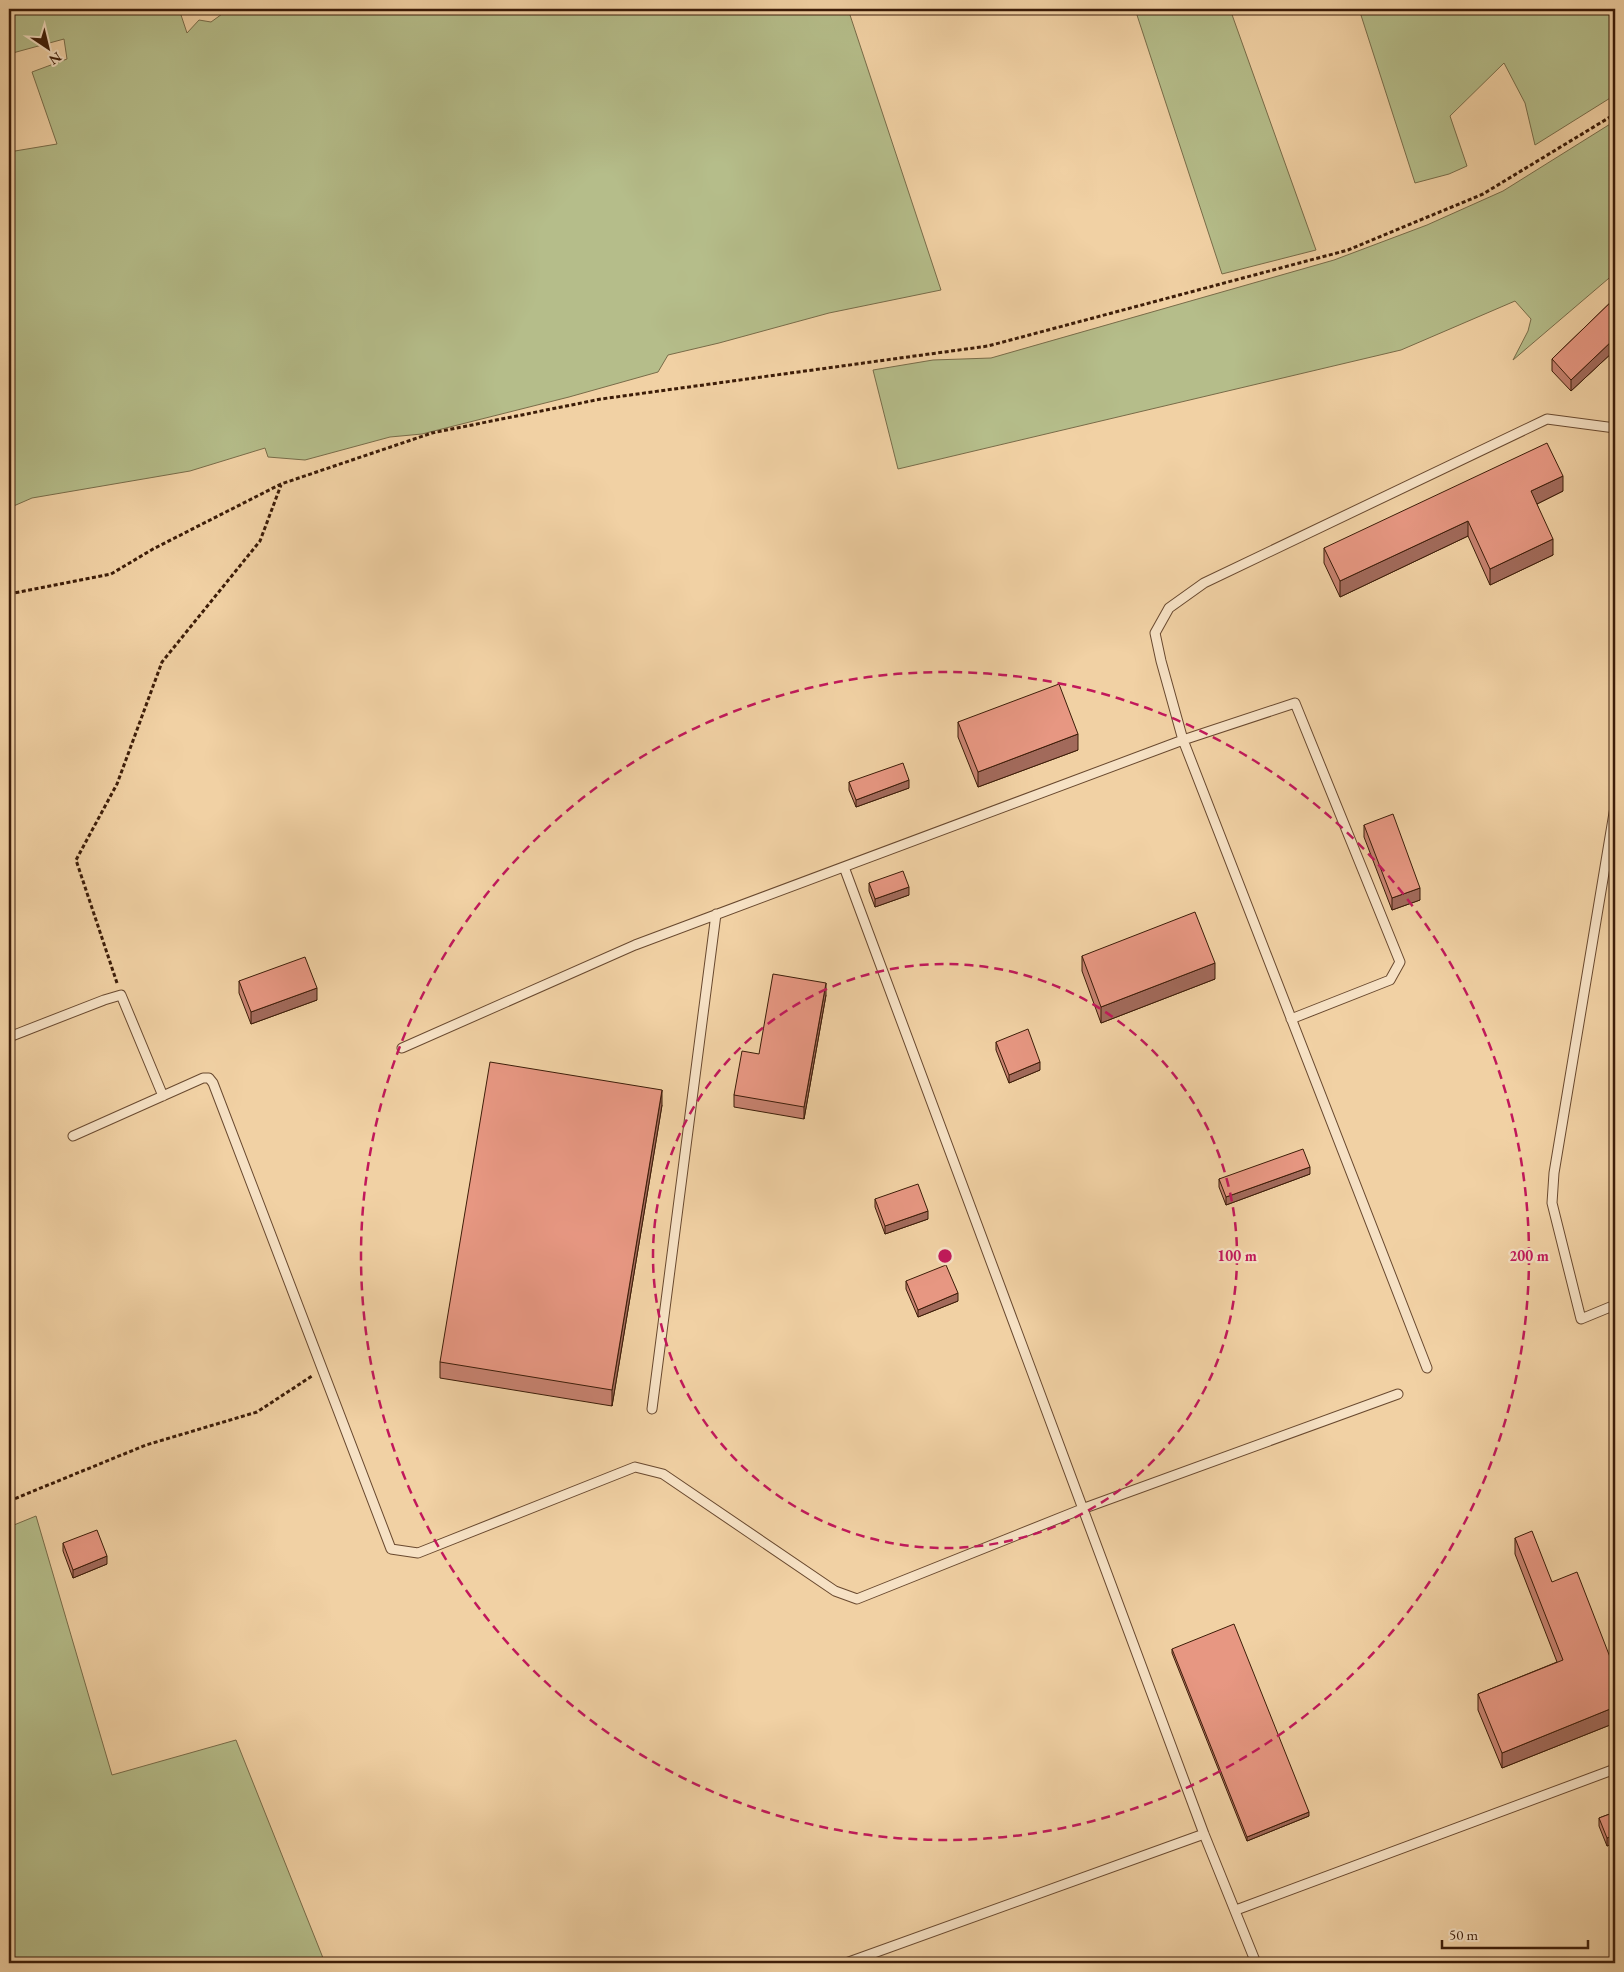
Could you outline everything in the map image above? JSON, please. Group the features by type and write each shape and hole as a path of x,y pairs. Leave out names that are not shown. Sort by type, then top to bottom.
{"lane":[{"path":"1427,1368 1183,740 1155,633 1169,608 1204,583 1546,419 1615,428"},
{"path":"402,1048 635,945 1183,740 1295,703 1400,962 1390,980 1291,1019"},
{"path":"1615,807 1554,1173 1552,1203 1581,1319 1615,1306"},
{"path":"844,867 1204,1834 1256,1963"},
{"path":"652,1409 716,914"},
{"path":"9,1037 121,995 163,1096"},
{"path":"73,1136 202,1078 209,1078 213,1083 391,1549 418,1553 635,1467 663,1474 834,1591 857,1599 1082,1509 1398,1394"},
{"path":"1236,1910 1615,1769"},
{"path":"846,1963 1204,1834"}],"path":[{"path":"9,594 111,574 153,549 281,484 432,433 601,399 988,346 1348,250 1482,194 1615,114"},
{"path":"121,995 76,860 117,784 162,662 260,541 281,484"},
{"path":"9,1501 146,1445 256,1412 322,1370"}],"green space":[{"path":"9,9 179,9 187,33 199,20 211,22 229,9 263,12 264,9 848,9 941,290 829,313 668,355 658,372 569,397 422,434 390,437 305,460 268,457 265,448 190,471 32,498 9,508 9,152 57,144 32,72 67,59 64,39 9,54"},
{"path":"1135,9 1230,9 1316,250 1222,274"},
{"path":"1359,9 1615,9 1615,95 1535,145 1525,103 1504,63 1450,116 1467,166 1449,174 1415,183"},
{"path":"1615,121 1615,273 1513,360 1528,331 1531,319 1515,301 1401,350 898,469 873,370 933,360 991,358 1334,260 1427,225 1503,191"},
{"path":"36,1516 112,1775 236,1740 325,1963 9,1963 9,1527"}],"building":[{"path":"1615,298 1615,338 1571,380 1552,359"},
{"path":"1547,443 1563,476 1531,491 1553,539 1490,569 1468,521 1340,581 1324,548"},
{"path":"1059,684 1078,734 978,772 958,722"},
{"path":"903,763 909,780 856,800 849,782"},
{"path":"1393,814 1420,888 1392,898 1364,825"},
{"path":"903,871 909,887 875,899 869,883"},
{"path":"1195,912 1215,963 1101,1007 1082,956"},
{"path":"305,957 317,988 251,1012 239,981"},
{"path":"773,974 826,983 804,1107 734,1095 742,1051 759,1054"},
{"path":"1028,1029 1040,1062 1009,1075 996,1042"},
{"path":"490,1062 662,1090 612,1390 440,1362"},
{"path":"1303,1149 1310,1167 1226,1197 1219,1179"},
{"path":"918,1184 928,1211 885,1226 875,1199"},
{"path":"946,1265 958,1293 918,1310 906,1281"},
{"path":"97,1530 107,1556 73,1570 63,1543"},
{"path":"1532,1531 1552,1582 1577,1572 1615,1670 1615,1707 1502,1753 1478,1694 1563,1660 1515,1538"},
{"path":"1234,1624 1309,1812 1247,1837 1172,1649"},
{"path":"1615,1812 1615,1835 1607,1838 1599,1818"}]}
